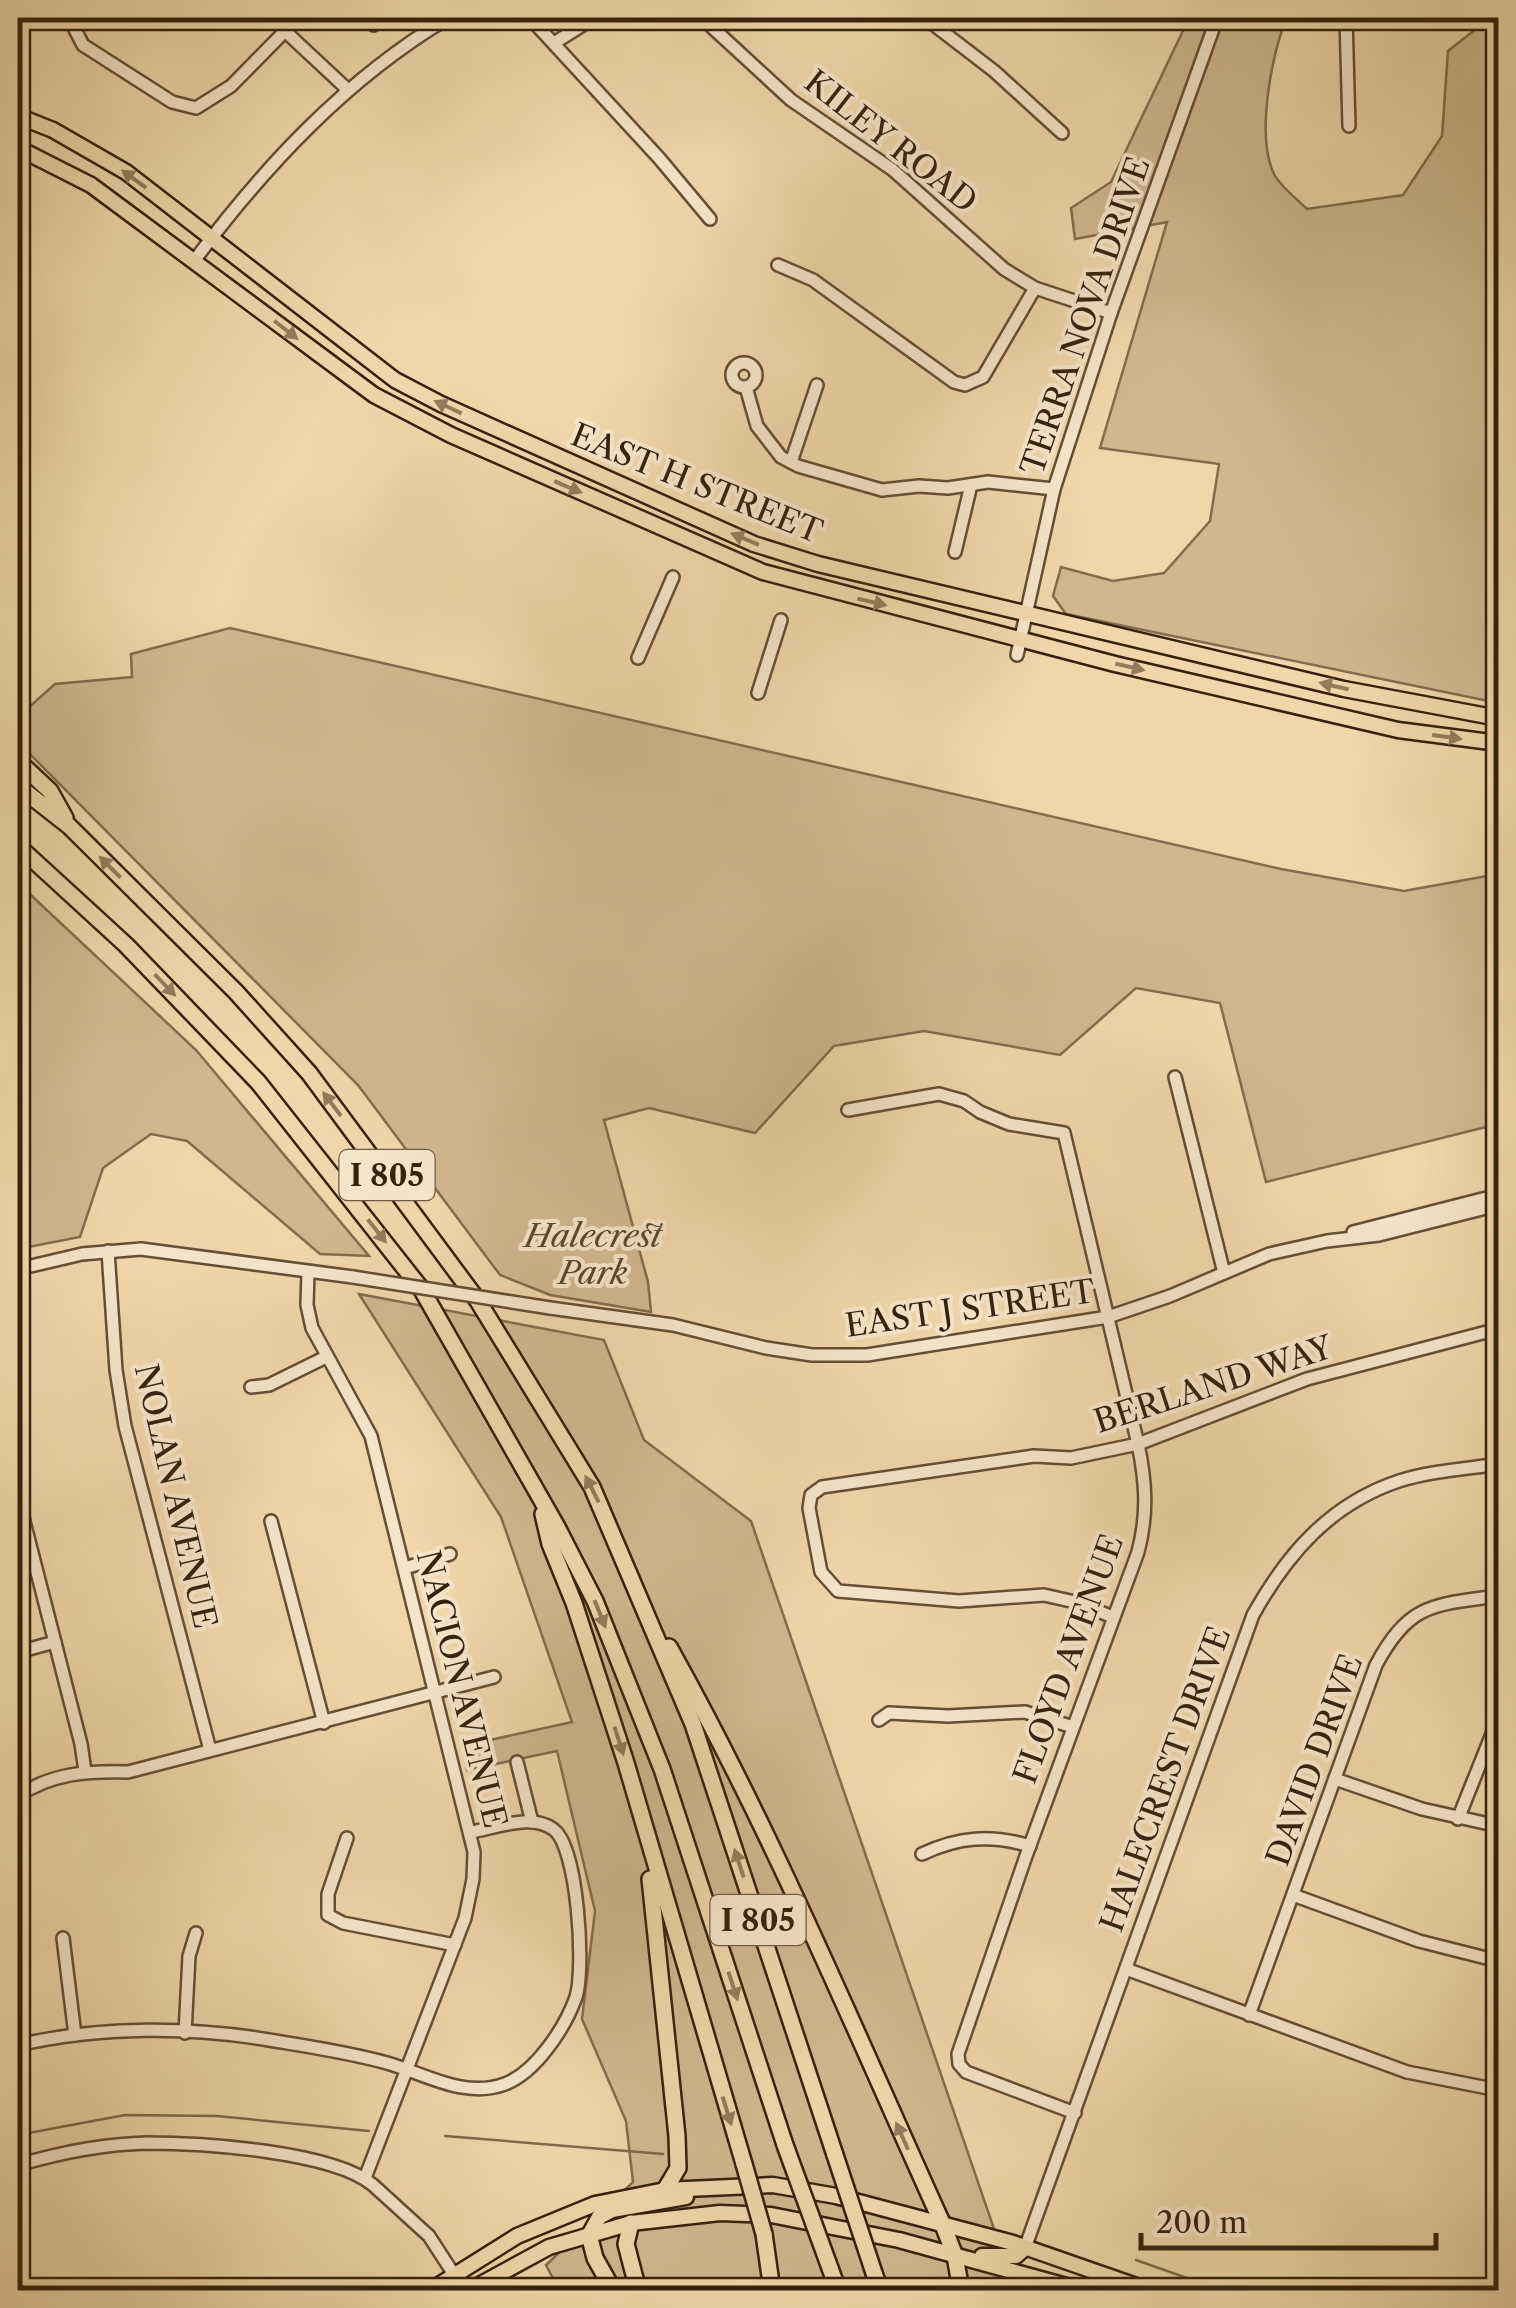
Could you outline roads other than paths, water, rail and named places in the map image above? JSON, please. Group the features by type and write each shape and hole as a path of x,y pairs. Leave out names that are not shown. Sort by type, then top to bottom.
{"highway":[{"path":"18,761 50,791 69,826"},
{"name":"I 805","path":"18,786 69,826 248,1005 309,1074 478,1302 592,1487 693,1724 880,2290"},
{"name":"I 805","path":"18,846 126,945 258,1082 422,1290 539,1496 595,1601 662,1769 838,2290"},
{"path":"539,1496 550,1544 574,1603 626,1763 744,2164 764,2234 772,2290"},
{"path":"631,1578 719,1736 958,2256 961,2290"},
{"path":"649,1850 677,2136 678,2168 665,2190"},
{"path":"631,2223 626,2244 638,2290"},
{"path":"589,2235 595,2258 613,2290"}],"main road":[{"name":"EAST H STREET","path":"18,116 53,130 126,172 395,380 754,544 818,564 1344,689 1498,718"},
{"name":"EAST H STREET","path":"18,148 88,183 374,395 451,435 763,572 1114,664 1398,730 1498,743"},
{"path":"431,2290 517,2236 566,2214 623,2196 704,2187 773,2186 836,2196 1025,2248 1148,2290"},
{"path":"589,2235 599,2217 612,2210 687,2197 704,2187"},
{"path":"467,2290 548,2247 631,2223 720,2213 771,2215 899,2240 1081,2290"},
{"path":"958,2256 1016,2256 1025,2248"}],"street":[{"path":"69,18 84,45 172,102 196,108 231,86 298,18"},
{"path":"362,18 374,25"},
{"path":"194,261 282,154 346,89 448,18"},
{"path":"530,18 710,219"},
{"path":"554,43 594,18"},
{"name":"KILEY ROAD","path":"702,18 791,100 865,148 1004,268 1036,288 1112,313"},
{"name":"TERRA NOVA DRIVE","path":"1017,655 1053,495 1112,313 1217,18"},
{"path":"1346,18 1350,126"},
{"path":"930,19 1062,133"},
{"path":"286,33 346,89"},
{"path":"778,265 813,280 948,377 965,385 983,377 1036,288"},
{"path":"791,462 817,385"},
{"path":"746,387 757,426 781,457 791,462 882,490 1003,482 1053,495"},
{"path":"956,552 971,485"},
{"path":"638,658 673,576"},
{"path":"758,694 780,620"},
{"path":"1175,1077 1224,1272"},
{"name":"FLOYD AVENUE","path":"848,1110 939,1094 964,1101 1009,1124 1064,1133 1138,1444 1147,1493 1145,1524 961,2041 959,2064 966,2072 1075,2113"},
{"name":"EAST J STREET","path":"18,1269 108,1251 157,1250 673,1325 766,1348 850,1357 1108,1318 1258,1257 1498,1195"},
{"name":"EAST J STREET","path":"1327,1240 1379,1235 1498,1205"},
{"name":"NOLAN AVENUE","path":"108,1251 116,1370 126,1426 210,1750"},
{"name":"NACION AVENUE","path":"308,1272 309,1316 326,1356 372,1436 471,1832 474,1863 471,1894 455,1945 365,2178"},
{"name":"BERLAND WAY","path":"1113,1617 1044,1594 959,1601 838,1591 821,1572 808,1508 811,1495 822,1488 1034,1456 1071,1458 1138,1444 1307,1379 1498,1329"},
{"path":"251,1388 269,1385 326,1356"},
{"name":"HALECREST DRIVE","path":"1025,2248 1253,1615 1278,1570 1334,1514 1375,1491 1400,1480 1498,1464"},
{"path":"18,1498 85,1771"},
{"path":"271,1521 324,1722"},
{"path":"405,1568 450,1554"},
{"name":"DAVID DRIVE","path":"1249,2015 1376,1665 1396,1632 1431,1607 1498,1596"},
{"path":"18,1652 54,1642"},
{"path":"18,1796 30,1787 66,1774 128,1772 494,1677"},
{"path":"878,1720 889,1713 948,1716 1026,1712 1074,1727"},
{"path":"1458,1819 1496,1724"},
{"path":"516,1762 532,1822"},
{"path":"1335,1779 1458,1819 1498,1826"},
{"path":"18,2046 117,2031 185,2033 273,2040 407,2070 461,2088 500,2086 514,2080 539,2057 571,2009 579,1984 573,1877 565,1840 552,1828 532,1822 471,1832"},
{"path":"922,1854 945,1843 984,1837 1000,1837 1030,1846"},
{"path":"347,1838 328,1894 328,1914 343,1923 455,1945"},
{"path":"1293,1895 1427,1944 1498,1961"},
{"path":"185,2033 190,1956 196,1934"},
{"path":"63,1938 75,2035"},
{"path":"1126,1970 1407,2072 1498,2090"},
{"path":"18,2165 89,2148 146,2143 312,2160 365,2178 429,2236 467,2290"}],"waterway":[{"path":"18,2135 125,2115 217,2116 369,2131"},
{"path":"445,2136 663,2154"},
{"path":"1136,2260 1221,2290"}],"park label":[{"name":"Halecrest Park","path":"593,1254"}]}
